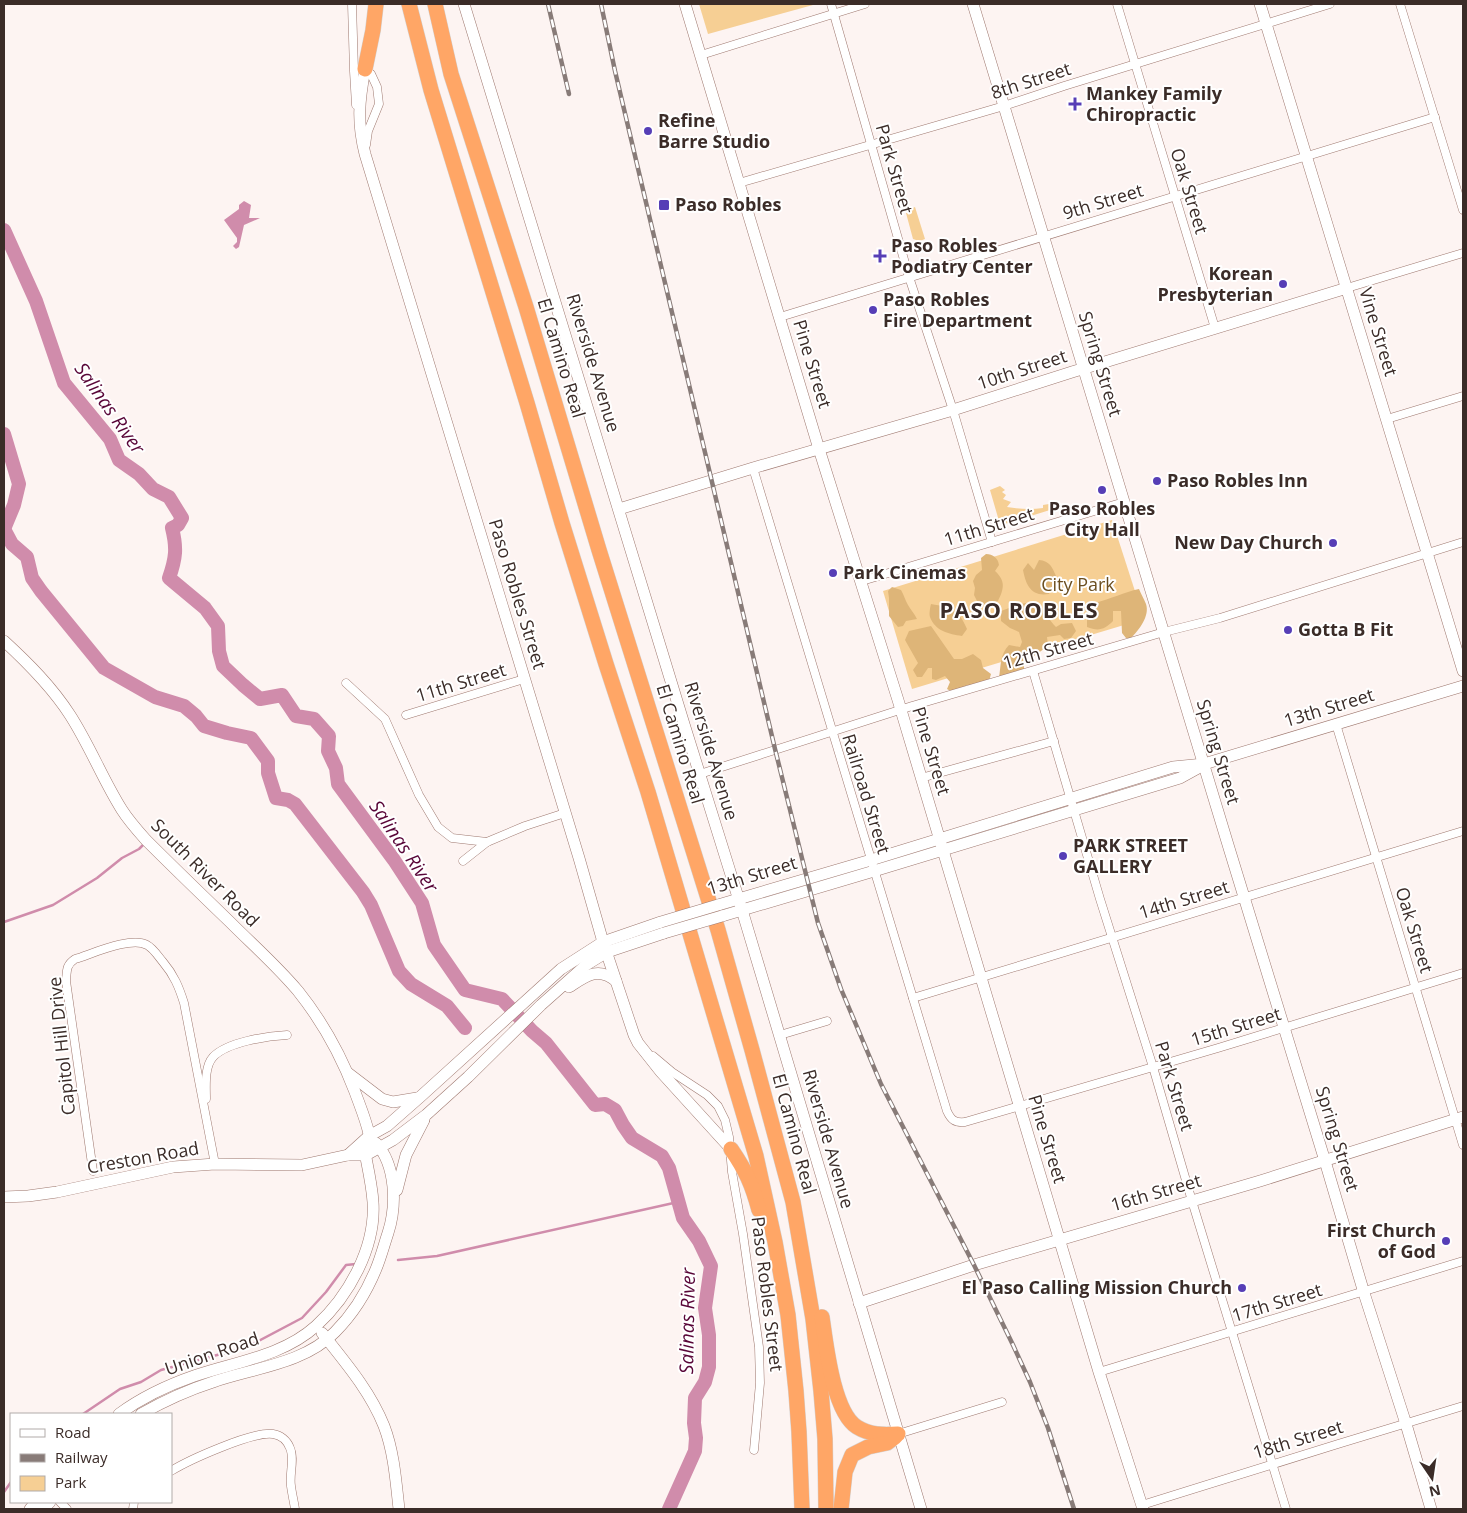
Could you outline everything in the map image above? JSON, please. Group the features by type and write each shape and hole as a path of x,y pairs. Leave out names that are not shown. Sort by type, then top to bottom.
{"highway":[{"path":"365,69 376,4"},
{"path":"409,4 431,90 570,551 650,801 745,1118 765,1195 788,1315 798,1415 802,1509"},
{"name":"El Camino Real","path":"435,4 451,74 526,307 720,940 793,1202 813,1319 821,1392 826,1509"},
{"path":"731,1149 751,1184 776,1285 788,1315"},
{"path":"793,1202 801,1215 808,1237 819,1292 830,1366 842,1410 855,1426 871,1434 898,1434"},
{"path":"842,1509 845,1472 852,1455 868,1447 887,1443 898,1434"}],"main road":[{"name":"Riverside Avenue","path":"464,4 780,1035 858,1303 921,1509"},
{"name":"Pine Street","path":"685,4 819,449 862,581 1100,1372 1143,1507"},
{"name":"Spring Street","path":"972,4 1431,1509"},
{"name":"Vine Street","path":"1260,4 1463,671"},
{"name":"Paso Robles Street","path":"365,69 360,100 360,135 616,981 638,1043 661,1072 731,1149"},
{"name":"10th Street","path":"619,509 953,410 1346,288"},
{"name":"South River Road","path":"4,641 42,678 62,703 92,753 122,810 135,827 263,954 297,990 320,1021 347,1072 369,1136"},
{"name":"13th Street","path":"720,910 742,910 941,844 1072,805 1173,767 1204,764 1463,686"},
{"name":"13th Street","path":"369,1136 387,1126 560,969 605,947 720,910 738,898 872,866"},
{"path":"394,1207 398,1182 406,1155 429,1113 541,1006 568,984 605,947"},
{"path":"568,984 587,975 598,973 608,975 616,981"},
{"path":"347,1072 382,1099 393,1102 420,1097"},
{"name":"Creston Road","path":"4,1197 57,1192 173,1167 215,1164 302,1165 348,1155 366,1155 410,1129 429,1113"},
{"name":"16th Street","path":"858,1303 974,1265 1192,1201 1459,1119"},
{"path":"369,1136 385,1154 392,1178 394,1207"},
{"name":"Creston Road","path":"348,1155 369,1136"},
{"name":"Union Road","path":"120,1413 160,1390 193,1376 283,1347 316,1326 350,1285 360,1268 368,1246 374,1204 366,1155 369,1136"},
{"name":"Union Road","path":"143,1413 184,1392 307,1352 335,1332 365,1292 391,1224 394,1207"},
{"path":"316,1326 364,1388 384,1427 395,1472 399,1509"}],"street":[{"name":"Paso Robles Street","path":"352,4 355,99 359,116"},
{"name":"Park Street","path":"830,4 909,277 953,410 992,542"},
{"path":"701,55 865,4"},
{"name":"Oak Street","path":"1118,4 1215,328"},
{"name":"8th Street","path":"739,183 1004,106 1330,4"},
{"path":"1400,4 1463,210"},
{"name":"Paso Robles Street","path":"353,54 359,64 371,74 377,87 379,104 368,131 366,154"},
{"name":"9th Street","path":"780,317 1435,117"},
{"name":"10th Street","path":"1346,288 1463,253"},
{"path":"1387,419 1463,396"},
{"name":"Railroad Street","path":"753,468 947,1111 950,1117 959,1123"},
{"name":"11th Street","path":"862,581 1124,502"},
{"name":"12th Street","path":"700,774 901,710 1164,632 1220,618 1463,542"},
{"name":"Park Street","path":"1033,671 1112,938 1153,1067 1286,1509"},
{"name":"11th Street","path":"406,715 524,679"},
{"path":"346,683 385,719 419,795 438,827 452,838 486,842"},
{"name":"Oak Street","path":"1336,724 1416,988 1459,1119 1463,1144"},
{"path":"921,778 1054,741"},
{"path":"462,861 486,842 525,826 565,813"},
{"name":"14th Street","path":"913,998 1463,831"},
{"name":"Capitol Hill Drive","path":"92,1171 66,980 67,970 69,963 75,959 130,943 142,943 149,946 168,968 179,987 184,1003 215,1164"},
{"name":"15th Street","path":"959,1123 1285,1028 1463,973"},
{"path":"780,1035 827,1020"},
{"path":"206,1114 208,1069 212,1058 223,1050 246,1041 269,1036 287,1035"},
{"name":"Paso Robles Street","path":"638,1043 672,1072 707,1095 718,1106 725,1120 731,1149 732,1172 759,1347 760,1383 754,1450"},
{"name":"Paso Robles Street","path":"710,1126 725,1150 732,1172"},
{"name":"17th Street","path":"1100,1372 1463,1262"},
{"path":"898,1434 1002,1402"},
{"name":"18th Street","path":"1143,1507 1272,1464 1463,1406"},
{"path":"172,1470 211,1451 260,1435 272,1434 286,1440 290,1447 292,1454 291,1486 295,1509"},
{"path":"50,1505 67,1509"}],"green space":[{"path":"699,4 812,4 813,5 708,34"},
{"path":"915,207 925,239 917,242 913,239 906,213"},
{"path":"1000,486 1005,490 1002,492 1006,495 1003,499 1011,502 1007,507 1034,509 1043,508 1043,505 1049,504 1050,510 1005,524 999,521 990,490"},
{"name":"City Park","path":"1112,520 1144,619 912,689 883,591"}],"shaded area":[{"path":"244,201 251,205 249,218 260,218 244,225 239,247 236,249 233,246 237,242 237,238 224,220 239,209 239,205"},
{"path":"986,554 998,560 999,565 995,571 1001,578 1003,585 998,601 986,605 978,603 974,595 973,581 982,570 981,558"},
{"path":"1039,560 1048,563 1056,576 1049,594 1038,594 1030,589 1024,575 1023,570 1028,563 1034,570"},
{"path":"892,587 901,590 917,619 906,621 903,626 898,627 889,616 888,591"},
{"path":"1139,589 1147,609 1145,618 1131,638 1126,638 1122,633 1121,611 1113,611 1113,621 1104,628 1095,629 1087,627 1087,620 1095,603"},
{"path":"1026,603 1041,608 1056,627 1061,624 1072,623 1076,631 1071,638 1064,639 1060,635 1047,637 1048,646 1034,656 1029,652 1024,653 1024,669 1021,677 999,678 1001,660 1006,648 1009,645 1020,647 1022,642 1019,632 1001,621 1001,611"},
{"path":"931,604 954,610 961,617 967,629 962,636 947,633 935,626 930,616"},
{"path":"931,626 954,659 962,659 973,654 981,660 983,668 991,674 989,681 979,685 967,685 958,695 947,689 950,682 945,676 936,680 932,679 932,668 928,668 922,677 917,677 913,670 918,663 905,640 909,631"}],"waterway":[{"name":"Salinas River","path":"4,230 36,301 64,383 110,439 119,460 139,474 153,489 169,497 182,518 178,525 172,528 175,553 169,578 205,608 218,626 219,651 223,666 260,699 282,695 296,716 314,719 329,736 328,751 336,768 338,784 394,860 422,903 434,945 465,990 502,999 546,1043 595,1105 605,1104 615,1110 632,1138 662,1156 669,1168 683,1218 699,1241 711,1266 705,1308 709,1335 709,1367 705,1382 695,1398 695,1451 669,1509"},
{"name":"Salinas River","path":"4,434 19,484 14,505 4,529"},
{"name":"Salinas River","path":"4,529 12,544 27,557 32,578 41,591 104,668 155,697 184,706 204,726 251,738 268,761 268,773 276,798 288,800 295,804 363,892 371,905 399,971 411,984 447,1006 465,1028"},
{"path":"4,922 53,905 97,878 145,843"},
{"path":"398,1260 437,1256 678,1202"},
{"path":"84,1413 120,1389 141,1382 161,1370 247,1347 302,1318 326,1292 346,1265 356,1264"},
{"path":"4,1492 10,1483"}],"railway":[{"path":"548,4 569,94"},
{"path":"601,4 615,71 775,749 818,923 841,989 881,1084 974,1265 1030,1382 1048,1428 1074,1509"}],"place":[{"name":"Mankey Family Chiropractic","path":"1075,104"},
{"name":"Refine Barre Studio","path":"648,131"},
{"name":"Paso Robles","path":"664,205"},
{"name":"Paso Robles Podiatry Center","path":"880,256"},
{"name":"Korean Presbyterian","path":"1283,284"},
{"name":"Paso Robles Fire Department","path":"873,310"},
{"name":"Paso Robles Inn","path":"1157,481"},
{"name":"Paso Robles City Hall","path":"1102,490"},
{"name":"New Day Church","path":"1333,543"},
{"name":"Park Cinemas","path":"833,573"},
{"name":"Gotta B Fit","path":"1288,630"},
{"name":"PARK STREET GALLERY","path":"1063,856"},
{"name":"First Church of God","path":"1446,1241"},
{"name":"El Paso Calling Mission Church","path":"1242,1288"}],"district":[{"name":"PASO ROBLES","path":"1019,610"}]}
